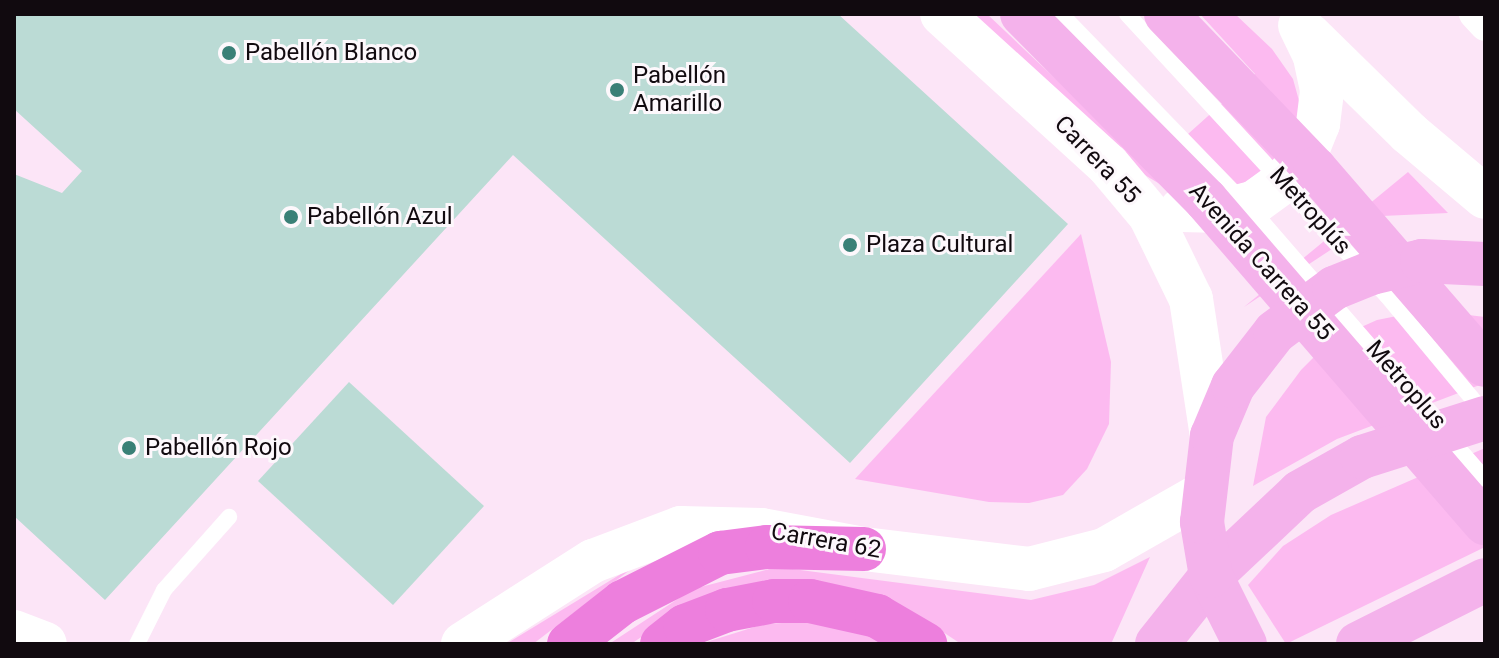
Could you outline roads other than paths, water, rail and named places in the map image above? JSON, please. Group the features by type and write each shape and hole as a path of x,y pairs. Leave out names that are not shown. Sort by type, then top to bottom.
{"highway":[{"path":"569,644 623,602 720,553 767,547 864,549"},
{"path":"662,644 699,621 774,601 810,601 877,616 925,644"}],"main road":[{"name":"Carrera 55","path":"942,14 1126,183 1170,249 1191,299 1212,436"},
{"name":"Avenida Carrera 55","path":"1022,14 1216,211 1485,523"},
{"path":"1166,14 1306,159 1485,365"},
{"path":"1126,183 1154,202 1187,212 1222,211 1255,202 1283,182 1305,156 1321,101 1315,56 1293,20"},
{"path":"1293,20 1409,133 1485,197"},
{"path":"1245,644 1211,576 1202,494 1212,436 1233,386 1256,353 1305,306 1371,273 1422,261 1485,264"},
{"path":"1157,644 1211,576 1270,517 1330,474 1383,449 1485,416"},
{"name":"Carrera 62","path":"463,644 593,561 681,528 761,530 864,549 1012,569 1050,567 1104,550 1202,494"},
{"path":"1358,644 1485,580"},
{"path":"14,632 45,644"}],"street":[{"path":"1474,14 1485,26"}],"lane":[{"name":"Metroplus","path":"1061,14 1268,228 1485,479"},
{"name":"Metroplús","path":"1127,14 1387,296 1485,416"},
{"path":"137,644 164,590 229,517"}],"place":[{"name":"Pabellón Blanco","path":"229,53"},
{"name":"Pabellón Amarillo","path":"617,90"},
{"name":"Pabellón Azul","path":"291,217"},
{"name":"Plaza Cultural","path":"850,245"},
{"name":"Pabellón Rojo","path":"129,448"}]}
